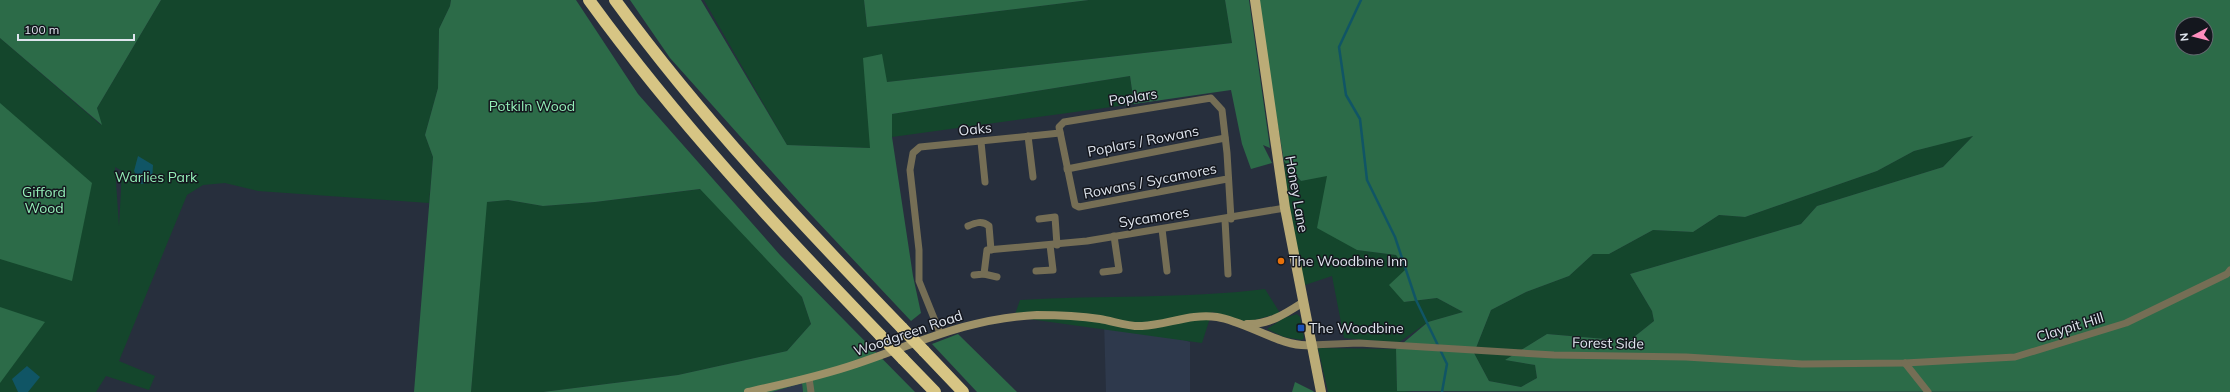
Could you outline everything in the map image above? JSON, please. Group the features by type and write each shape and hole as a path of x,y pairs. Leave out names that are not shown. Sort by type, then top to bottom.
{"highway":[{"path":"589,0 656,87 709,151 935,392"},
{"path":"615,0 674,78 729,142 963,392"}],"main road":[{"name":"Honey Lane","path":"1256,0 1285,208 1302,303 1321,392"}],"street":[{"name":"Poplars","path":"1060,133 1059,127 1064,122 1211,98 1222,110 1225,138"},
{"name":"Oaks","path":"940,333 919,281 919,250 910,170 913,153 920,147 1060,133"},
{"path":"1060,133 1067,169"},
{"path":"1028,136 1033,177"},
{"path":"1225,138 1228,219 1228,274"},
{"name":"Poplars / Rowans","path":"1067,169 1225,138"},
{"path":"981,142 985,182"},
{"name":"Rowans / Sycamores","path":"1067,169 1075,205 1079,207 1227,179"},
{"name":"Sycamores","path":"991,250 1087,241 1228,219 1285,208"},
{"path":"1036,271 1053,270 1055,217 1039,219"},
{"path":"968,226 978,222 985,223 989,226 991,250 985,252 984,274"},
{"path":"1162,229 1167,271"},
{"path":"1103,272 1119,270 1114,236"},
{"name":"Claypit Hill","path":"1905,363 2015,357 2126,323 2227,274 2230,270"},
{"path":"974,275 984,274 997,277"},
{"name":"Woodgreen Road","path":"1244,324 1264,323 1278,318 1302,303"},
{"name":"Woodgreen Road","path":"748,392 809,378 858,364 940,333 988,320 1037,315 1097,319 1141,326 1200,316 1231,319 1275,338 1305,346 1311,345"},
{"name":"Forest Side","path":"1311,345 1359,343 1554,355 1686,357 1802,364 1905,363"},
{"path":"1905,363 1928,392"},
{"path":"809,378 811,392"}],"shaded area":[{"path":"138,156 153,165 152,182 141,184 134,171"},
{"path":"1104,320 1141,326 1190,342 1190,392 1106,392"},
{"path":"27,366 40,377 28,392 18,392 12,379"},
{"path":"802,383 803,392 772,392"}],"green space":[{"path":"0,0 161,0 97,108 102,125 0,38"},
{"name":"Warlies Park","path":"161,0 451,0 450,6 439,29 438,88 425,135 433,157 429,203 258,191 225,183 203,185 187,195 119,361 155,376 149,390 106,376 96,392 0,392 0,38 101,125 97,108","holes":["115,167 122,171 119,226"]},
{"name":"Potkiln Wood","path":"451,0 576,0 638,94 780,255 915,392 803,392 802,383 772,392 543,392 678,375 787,351 811,324 802,297 700,189 595,202 543,206 508,200 487,202 471,392 414,392 433,157 425,135 438,88 439,29 450,6"},
{"path":"630,0 701,0 787,145 870,148 863,58 882,54 887,82 1232,43 1225,0 1249,0 1270,148 1263,145 1272,163 1251,169 1242,144 1231,90 1134,104 1130,76 892,114 892,137 913,276 921,313 911,321 799,202 670,58"},
{"path":"704,0 864,0 867,27 1089,0 1225,0 1232,43 887,82 864,58 871,148 787,145"},
{"path":"864,0 1089,0 867,27"},
{"path":"1259,0 2230,0 2230,392 1397,391 1396,349 1428,322 1463,312 1437,298 1404,302 1389,285 1406,269 1396,255 1357,250 1317,228 1327,176 1301,181 1284,161 1269,74","holes":["1973,136 1943,167 1817,206 1801,224 1630,274 1652,311 1654,321 1629,341 1547,334 1505,360 1535,365 1537,378 1521,387 1489,381 1474,353 1491,310 1526,292 1569,276 1593,254 1609,254 1653,230 1693,232 1719,215 1745,217 1877,171 1914,151"]},
{"path":"1130,76 1134,104 892,137 892,114"},
{"name":"Gifford Wood","path":"0,103 92,183 72,281 0,259"},
{"path":"1974,135 1943,167 1817,206 1801,224 1630,274 1652,311 1654,321 1629,341 1547,334 1506,360 1535,365 1537,378 1521,387 1489,381 1474,353 1491,310 1526,292 1569,276 1593,254 1609,254 1653,230 1693,232 1719,215 1745,217 1877,171 1914,151"},
{"path":"1284,161 1301,181 1327,175 1357,250 1396,255 1407,269 1404,302 1437,298 1463,312 1428,322 1398,343 1344,338 1332,276 1302,286 1288,204"},
{"path":"701,189 802,297 811,324 787,351 678,375 543,392 471,392 486,202 508,200 543,206 595,202"},
{"path":"1265,289 1280,313 1247,322 1212,312 1202,343 1014,317 1020,300 1174,296"},
{"path":"0,307 45,322 0,383"},
{"path":"1297,314 1300,317 1304,338 1302,340 1284,337 1267,329 1284,318"},
{"path":"958,334 1017,392 977,392 932,344"},
{"path":"1318,348 1396,349 1397,390 1413,392 1328,392"},
{"path":"1295,382 1313,391 1314,392 1292,392"}],"waterway":[{"path":"1361,0 1339,47 1346,95 1360,119 1367,180 1395,237 1416,300 1447,364 1442,392"}],"place":[{"name":"The Woodbine Inn","path":"1281,261"},
{"name":"The Woodbine","path":"1301,328"}]}
